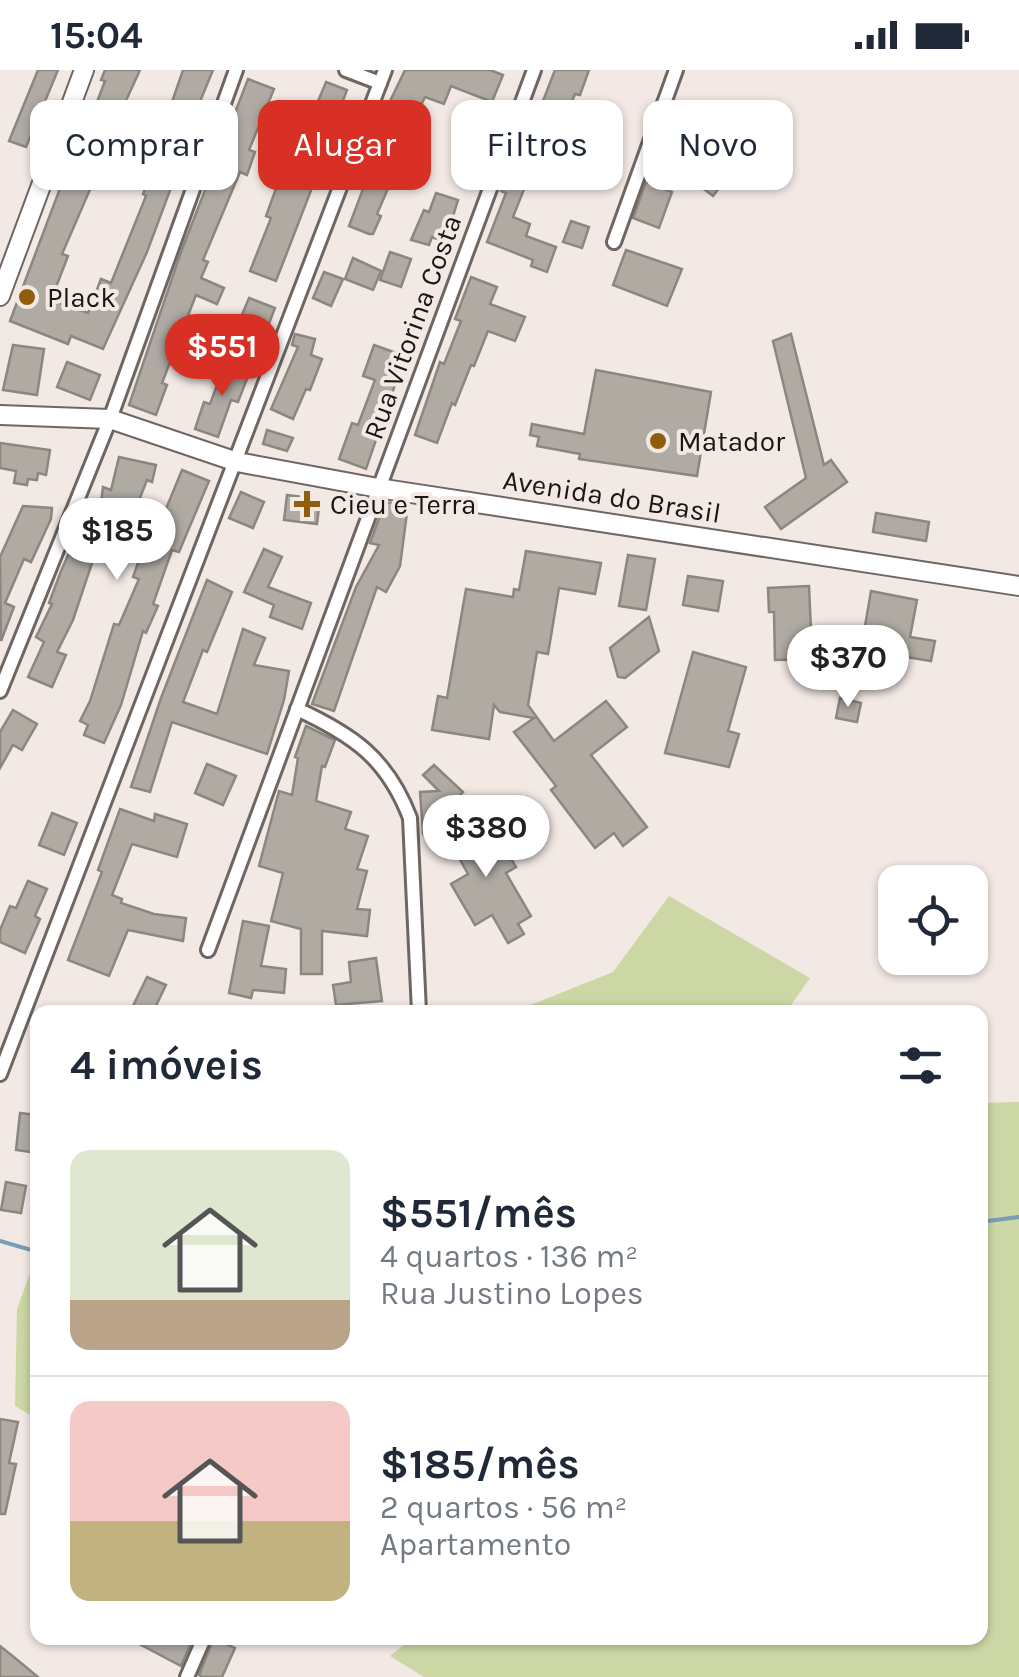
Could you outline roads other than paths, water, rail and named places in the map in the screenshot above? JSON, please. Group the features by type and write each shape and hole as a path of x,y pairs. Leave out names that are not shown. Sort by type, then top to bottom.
{"street":[{"path":"0,296 84,70"},
{"path":"0,691 110,419 236,70"},
{"path":"0,1074 382,76 346,70"},
{"name":"Rua Vitorina Costa","path":"208,950 534,70"},
{"path":"614,242 676,70"},
{"name":"Avenida do Brasil","path":"0,415 110,419 237,462 378,488 1019,586"},
{"path":"297,709 341,729 359,744 379,764 404,801 410,818 419,1005"},
{"path":"187,1677 201,1645"}],"waterway":[{"path":"988,1221 1019,1217"},
{"path":"0,1241 30,1250"}],"place":[{"name":"Plack","path":"27,297"},
{"name":"Matador","path":"658,441"},
{"name":"Cieu e Terra","path":"307,504"}]}
